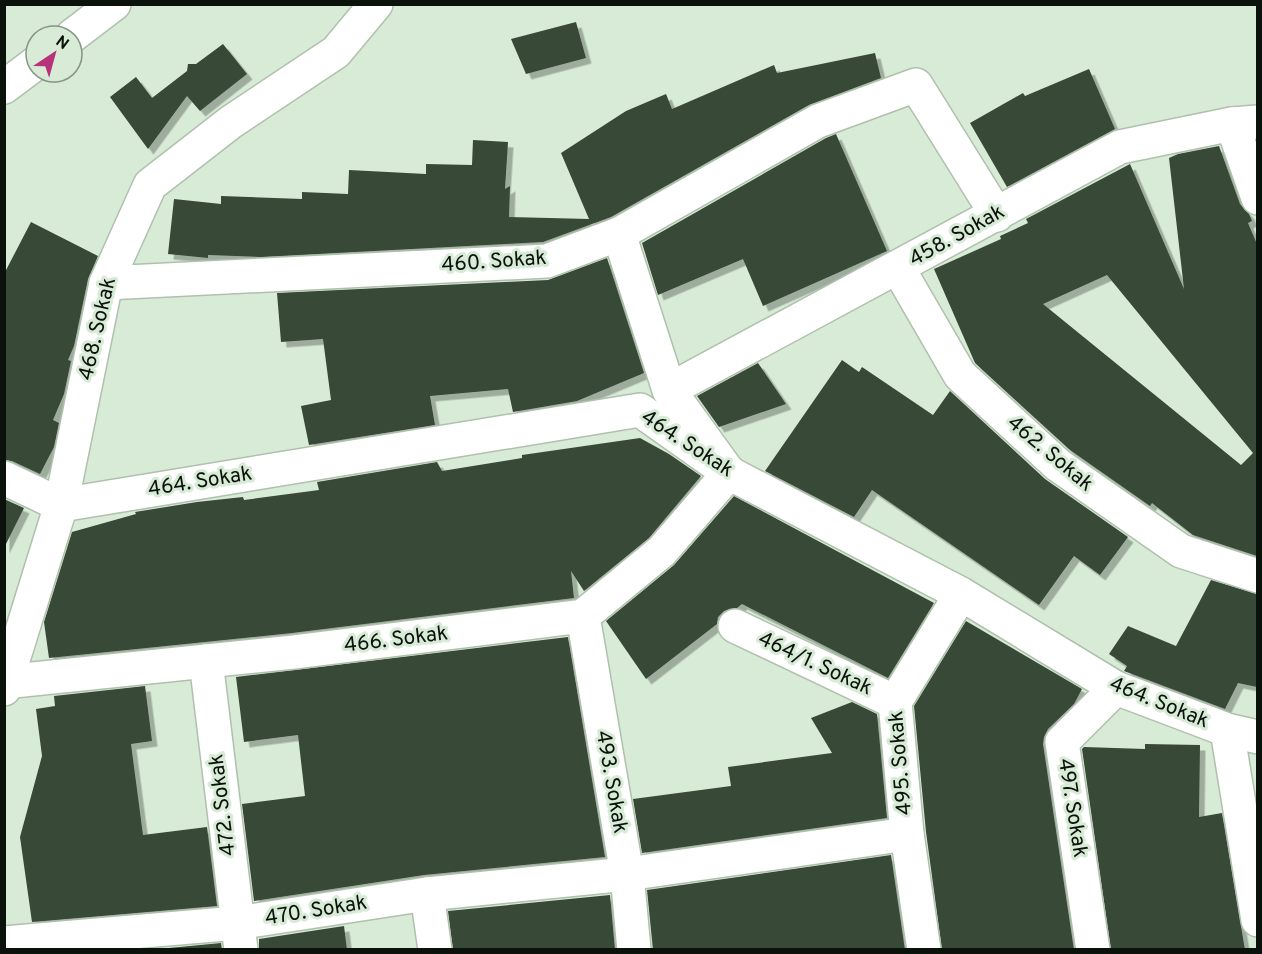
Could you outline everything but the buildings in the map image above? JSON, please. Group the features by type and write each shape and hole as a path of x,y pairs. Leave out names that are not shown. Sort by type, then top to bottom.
{"street":[{"path":"84,27 114,4"},
{"name":"468. Sokak","path":"4,689 61,505 105,283 150,185 231,122 336,52 376,4"},
{"path":"4,87 24,72"},
{"name":"460. Sokak","path":"105,283 547,261 619,234 818,121 916,85 997,215"},
{"path":"1244,123 1257,198"},
{"name":"458. Sokak","path":"669,390 1120,147 1244,123"},
{"path":"583,616 662,551 729,473 669,390 619,234"},
{"name":"462. Sokak","path":"898,268 960,375 1058,465 1181,551 1257,576"},
{"name":"464. Sokak","path":"61,505 640,410 729,473 961,594 1116,688 1242,734"},
{"path":"4,478 61,505"},
{"name":"495. Sokak","path":"924,950 907,834 895,702 961,594"},
{"name":"466. Sokak","path":"5,682 294,652 583,616"},
{"name":"493. Sokak","path":"583,616 627,874 634,950"},
{"name":"464/1. Sokak","path":"735,626 895,702"},
{"name":"472. Sokak","path":"206,661 239,936"},
{"name":"497. Sokak","path":"1093,950 1062,742 1116,688"},
{"path":"1242,734 1257,920"},
{"name":"470. Sokak","path":"4,943 239,936 427,894 627,874 907,834"},
{"path":"427,894 435,950"}]}
